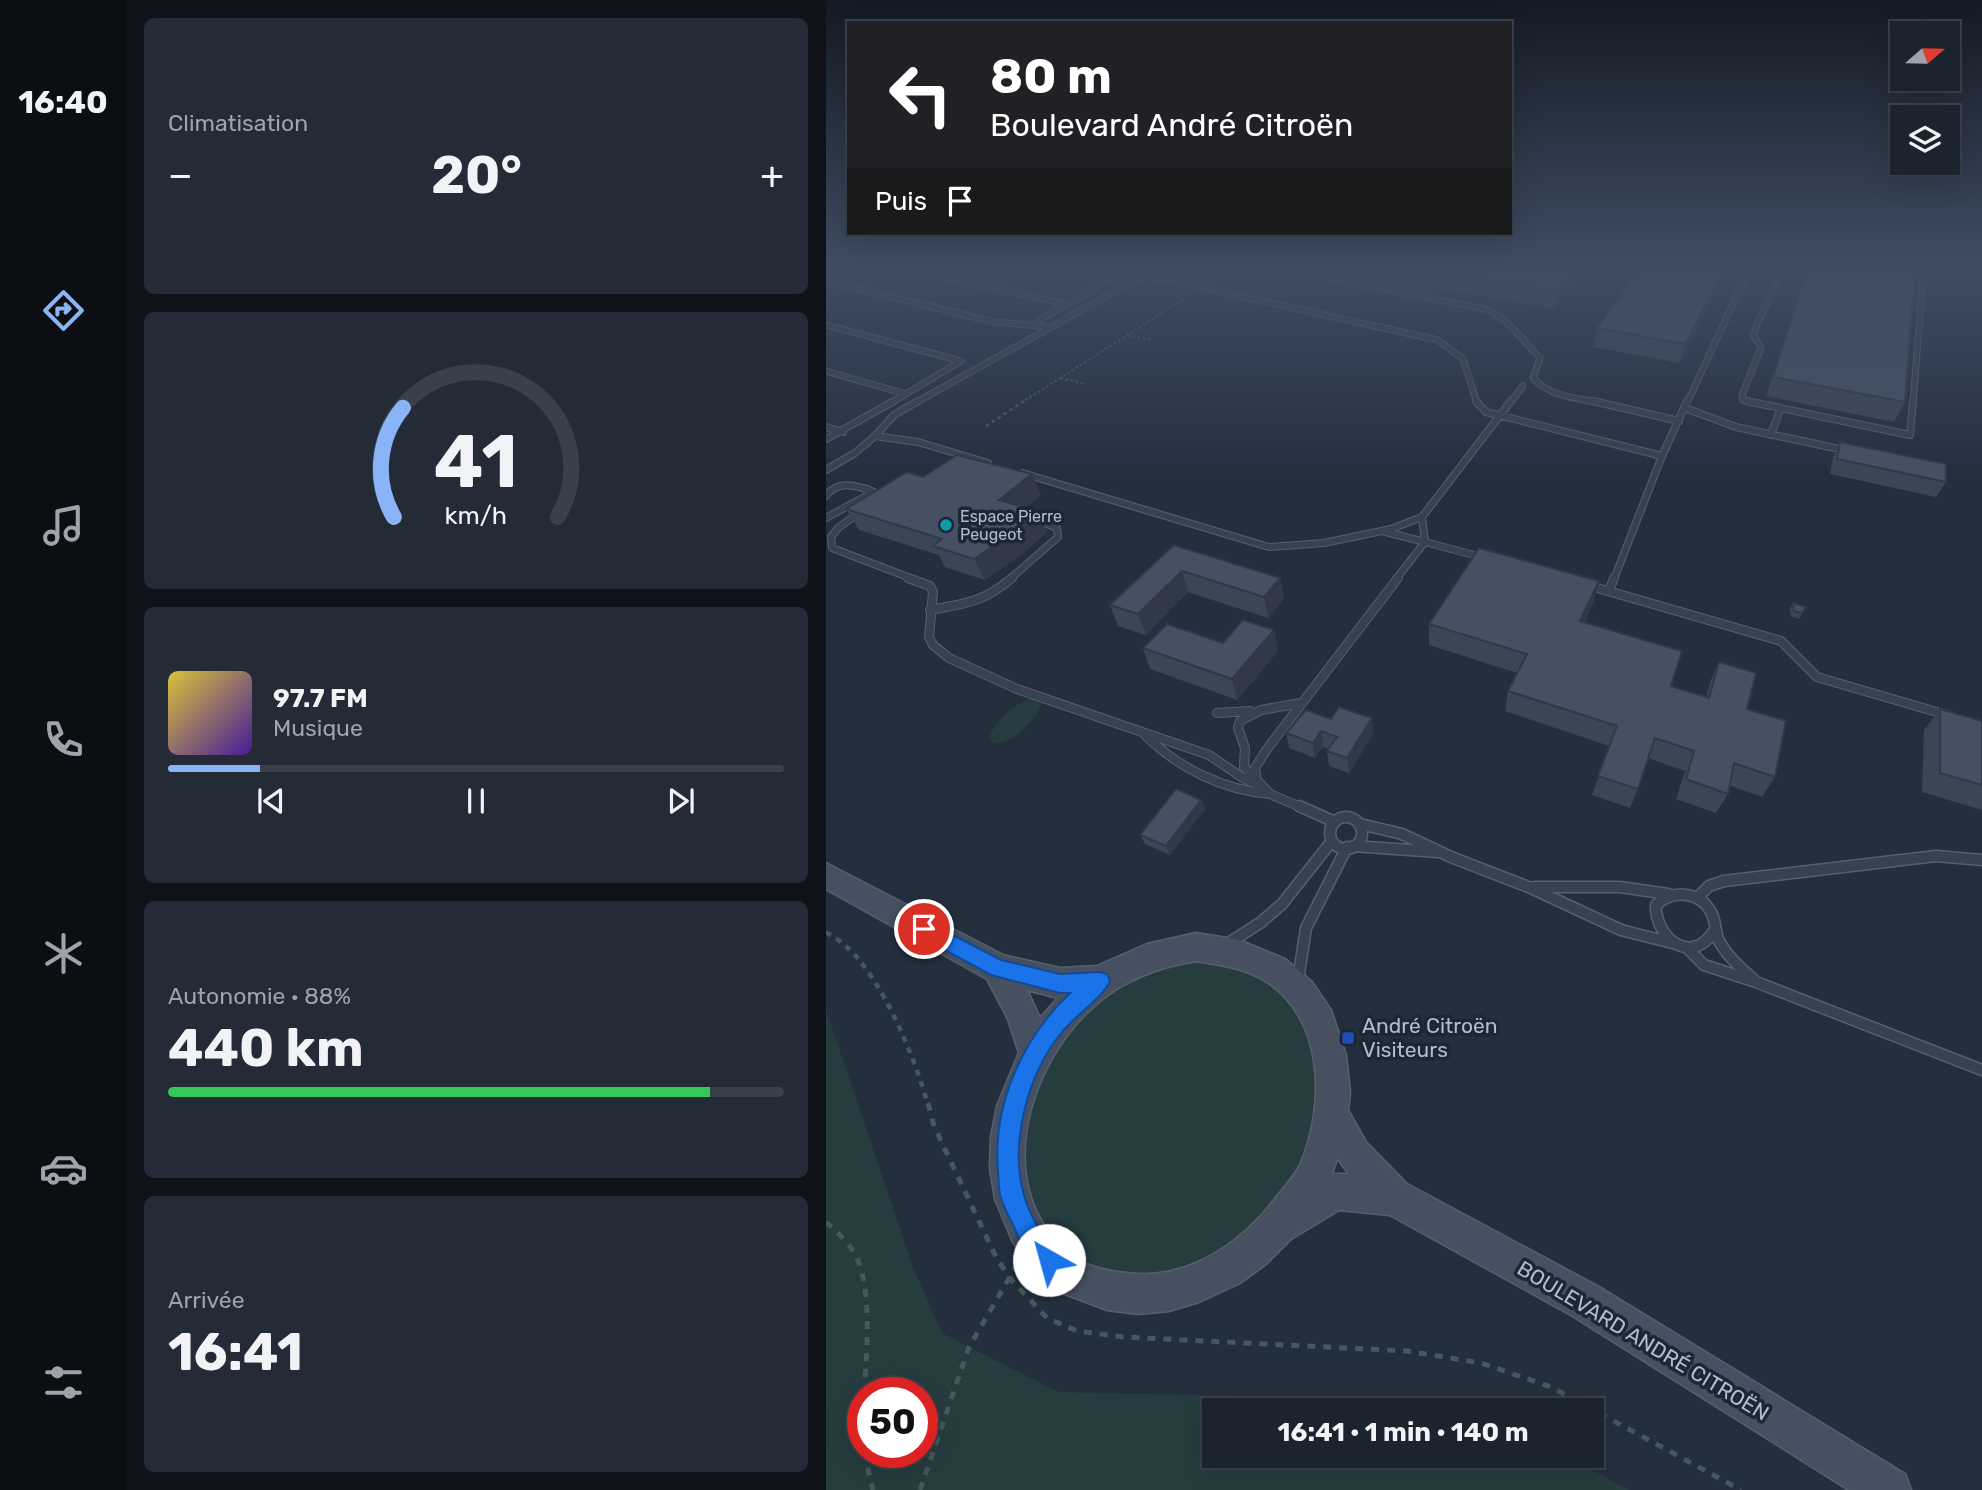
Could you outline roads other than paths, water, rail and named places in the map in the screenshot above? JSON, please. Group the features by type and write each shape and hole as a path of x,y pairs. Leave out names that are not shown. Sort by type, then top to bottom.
{"main road":[{"name":"BOULEVARD ANDRÉ CITROËN","path":"826,875 998,969 1060,983 1100,981"},
{"name":"BOULEVARD ANDRÉ CITROËN","path":"1280,1227 1315,1173 1332,1116 1334,1086 1331,1057 1324,1031 1313,1008 1298,989 1270,966 1237,952 1219,948 1171,950 1123,967 1100,981 1076,1001 1054,1025 1035,1053 1016,1097 1007,1145 1012,1196 1032,1241 1049,1260 1070,1276 1094,1288 1120,1294 1148,1295 1177,1291 1224,1272 1258,1248 1280,1227 1335,1191 1394,1197"},
{"name":"BOULEVARD ANDRÉ CITROËN","path":"998,969 1028,1023 1035,1053"},
{"name":"BOULEVARD ANDRÉ CITROËN","path":"1332,1116 1354,1154 1394,1197 1585,1301 1889,1490"}],"lane":[{"path":"826,439 843,432 961,361 867,337"},
{"path":"826,470 855,453 894,415 1035,337"},
{"path":"1422,337 1438,340 1455,349 1467,363 1471,387 1479,407 1499,416 1662,456"},
{"path":"1520,337 1540,358 1534,378 1541,387 1551,392 1679,421"},
{"path":"1609,591 1662,456 1718,337"},
{"path":"1754,337 1760,348 1742,395 1743,400 1755,405 1910,435 1918,337"},
{"path":"826,371 906,394"},
{"path":"1008,469 1269,547 1304,547 1379,531 1422,517 1523,386"},
{"path":"1685,408 1722,424 1862,454"},
{"path":"1771,435 1780,410"},
{"path":"826,427 843,432"},
{"path":"875,436 918,442 995,466"},
{"path":"826,496 832,488 846,483 880,495 880,501 838,528 831,537 832,548 930,586 935,592 935,598 926,627 933,647 950,658 974,671 1145,735 1163,738 1209,755 1230,766 1243,778 1335,822"},
{"path":"826,518 868,495 867,489"},
{"path":"860,500 874,498 875,503 870,507"},
{"path":"930,610 971,603 993,594 1058,537 1056,528 1044,521 1018,514"},
{"path":"1264,787 1255,768 1424,542 1422,517"},
{"path":"1379,531 1491,560"},
{"path":"1582,584 1781,641 1816,677 1956,718"},
{"path":"1264,787 1244,767 1245,748 1239,731 1229,720 1217,713 1290,707 1301,703"},
{"path":"1239,731 1240,720 1254,710"},
{"path":"1145,735 1171,760 1251,794 1264,787"},
{"path":"1332,841 1329,834 1335,822 1345,818 1360,824 1382,825 1653,943 1681,946 1705,944 1714,931"},
{"path":"1298,989 1301,942 1306,922 1350,846 1362,838 1360,824"},
{"path":"1332,841 1350,846 1439,852"},
{"path":"1219,948 1273,912 1287,898 1317,855 1332,841"},
{"path":"1697,898 1709,886 1724,881 1936,856 1982,860"},
{"path":"1529,887 1634,888 1668,894 1687,894 1697,898 1711,913 1714,931 1731,959 1756,982"},
{"path":"1668,894 1656,905 1655,922 1667,938 1704,965 1756,982 1982,1070"}],"place":[{"name":"Espace Pierre Peugeot","path":"946,525"},
{"name":"André Citroën Visiteurs","path":"1348,1038"}]}
